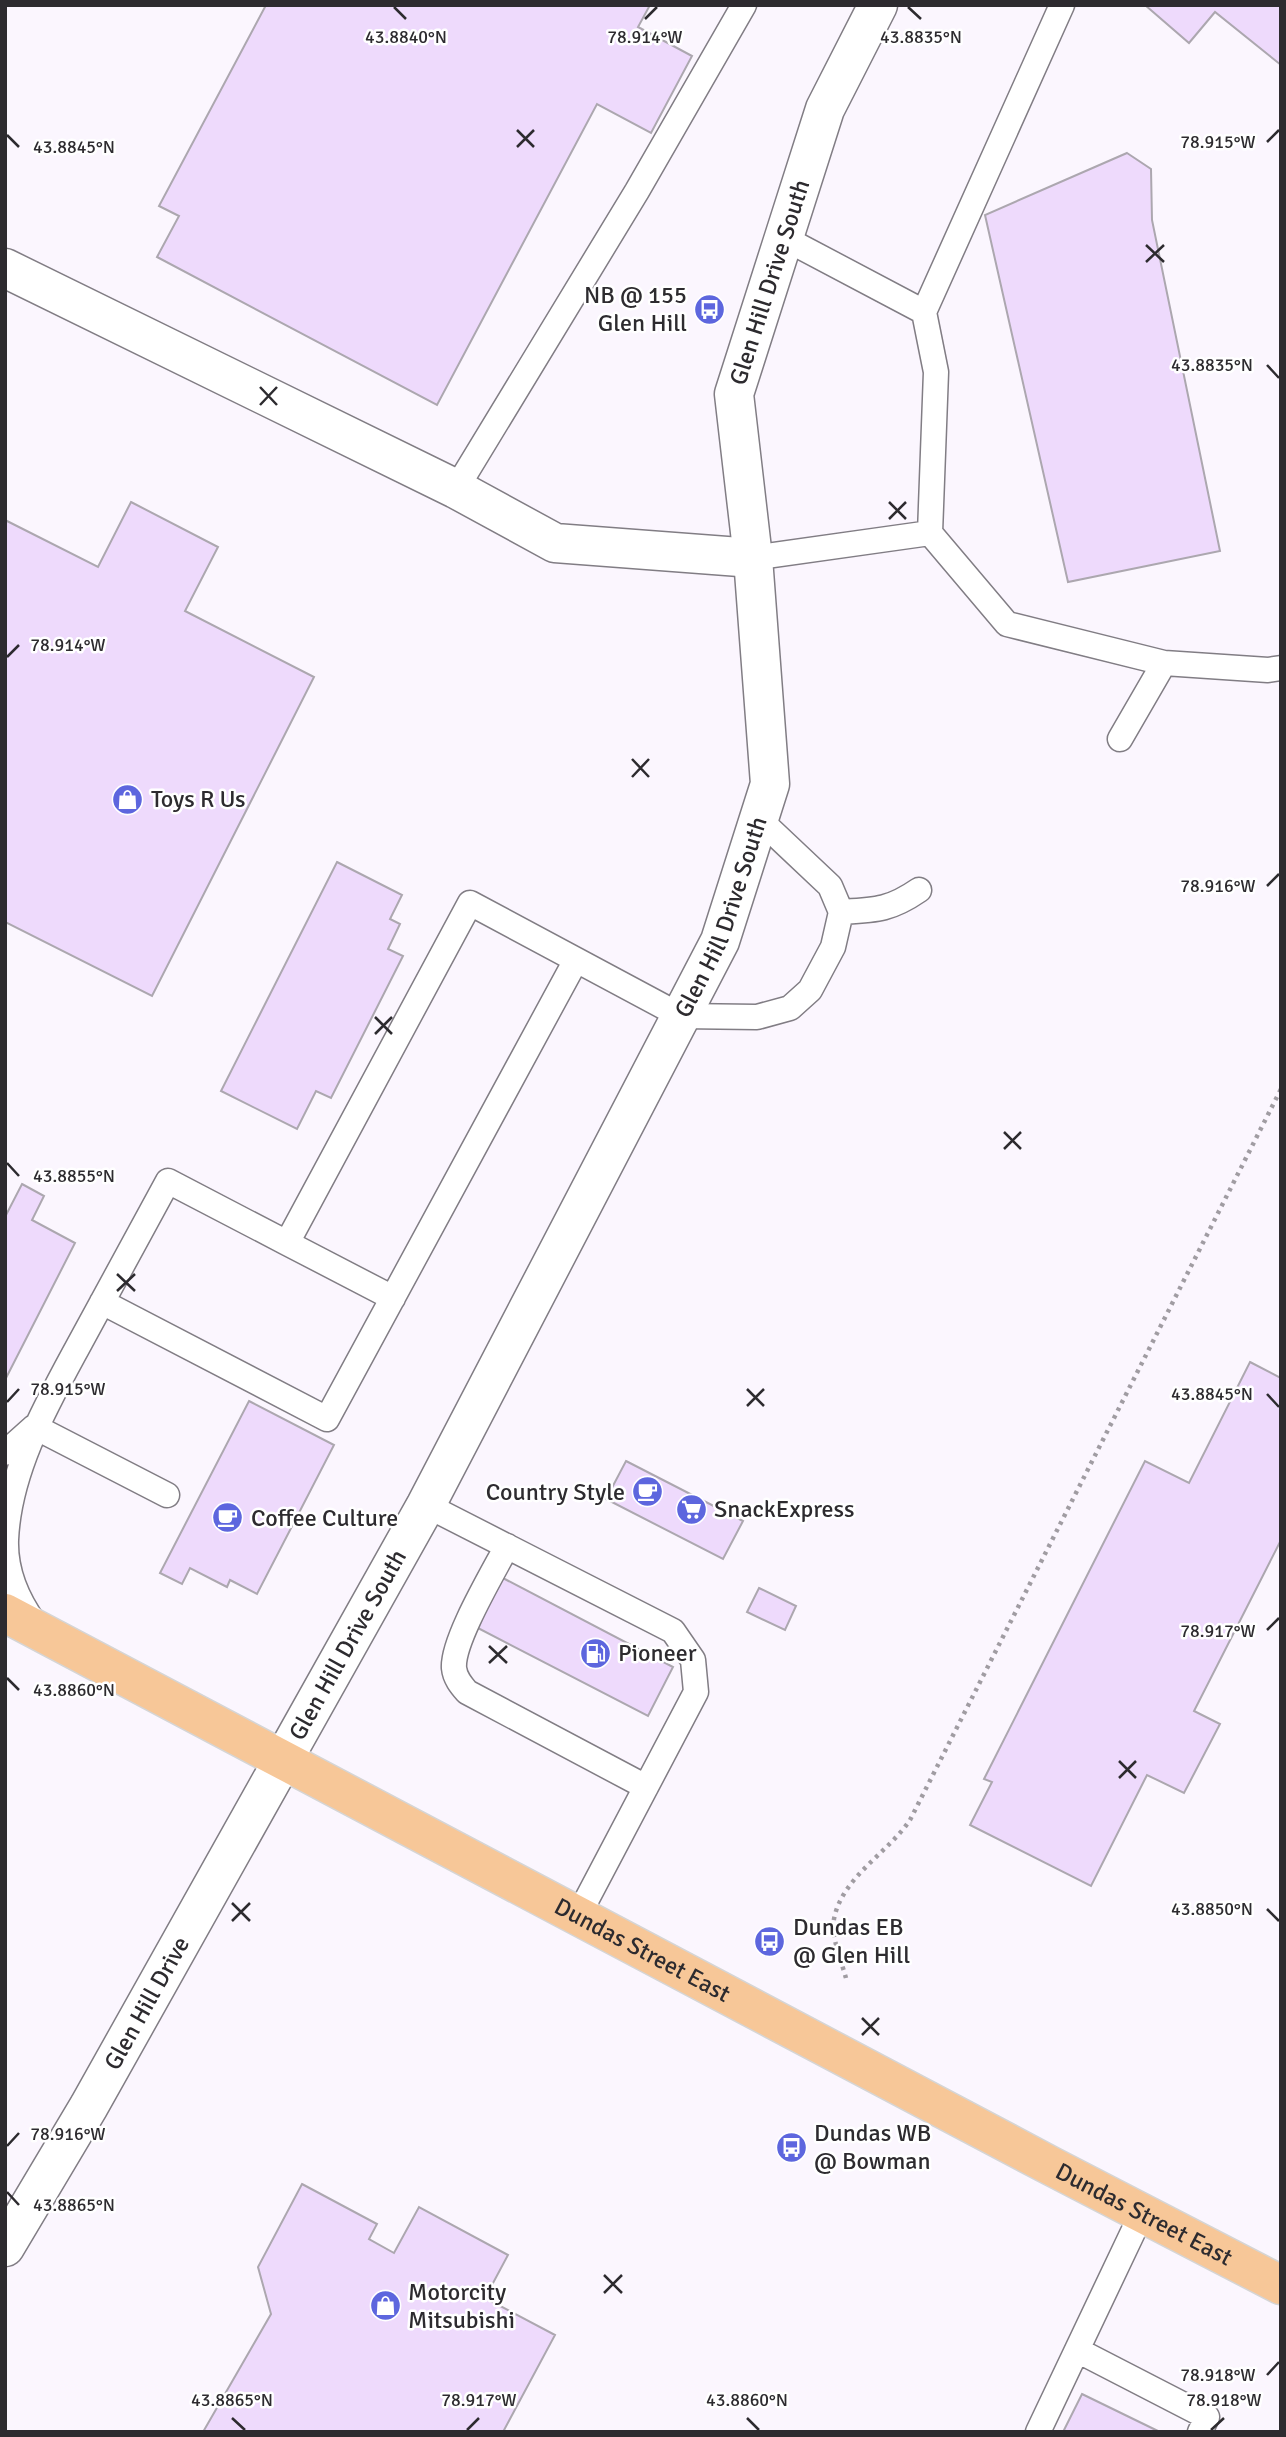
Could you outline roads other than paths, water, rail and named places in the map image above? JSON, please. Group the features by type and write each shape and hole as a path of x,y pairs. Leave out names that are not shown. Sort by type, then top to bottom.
{"main road":[{"name":"Dundas Street East","path":"5,1613 1281,2285"}],"street":[{"name":"Glen Hill Drive South","path":"284,1759 426,1505 720,940 770,784 753,558 734,394 824,109 878,5"},
{"path":"5,268 456,489 555,542 753,558"},
{"name":"Glen Hill Drive","path":"5,2248 89,2106 284,1759"}],"lane":[{"path":"456,489 637,191 744,5"},
{"path":"1062,5 924,312 936,372 930,533 1007,624 1164,663 1268,670 1281,668"},
{"path":"783,238 924,312"},
{"path":"753,558 930,533"},
{"path":"1120,739 1164,663"},
{"path":"287,1242 470,903 681,1016 757,1017 790,1008 810,990 833,947 841,912 830,886 759,820"},
{"path":"841,912 873,910 900,903 919,890"},
{"path":"102,1301 327,1419 576,960"},
{"path":"39,1630 19,1602 10,1575 6,1542 10,1510 35,1427 168,1181 393,1298"},
{"path":"5,1453 35,1427"},
{"path":"35,1427 167,1495"},
{"path":"426,1505 673,1631 693,1660 696,1692 578,1916"},
{"path":"507,1546 455,1649 454,1670 458,1681 467,1692 646,1787"},
{"path":"1038,2432 1142,2213"},
{"path":"1077,2350 1207,2417 1200,2432"}],"place":[{"name":"NB @ 155 Glen Hill","path":"710,309"},
{"name":"Toys R Us","path":"128,799"},
{"name":"Country Style","path":"648,1492"},
{"name":"SnackExpress","path":"691,1509"},
{"name":"Coffee Culture","path":"228,1518"},
{"name":"Pioneer","path":"595,1653"},
{"name":"Dundas EB @ Glen Hill","path":"770,1941"},
{"name":"Dundas WB @ Bowman","path":"791,2147"},
{"name":"Motorcity Mitsubishi","path":"385,2306"}]}
